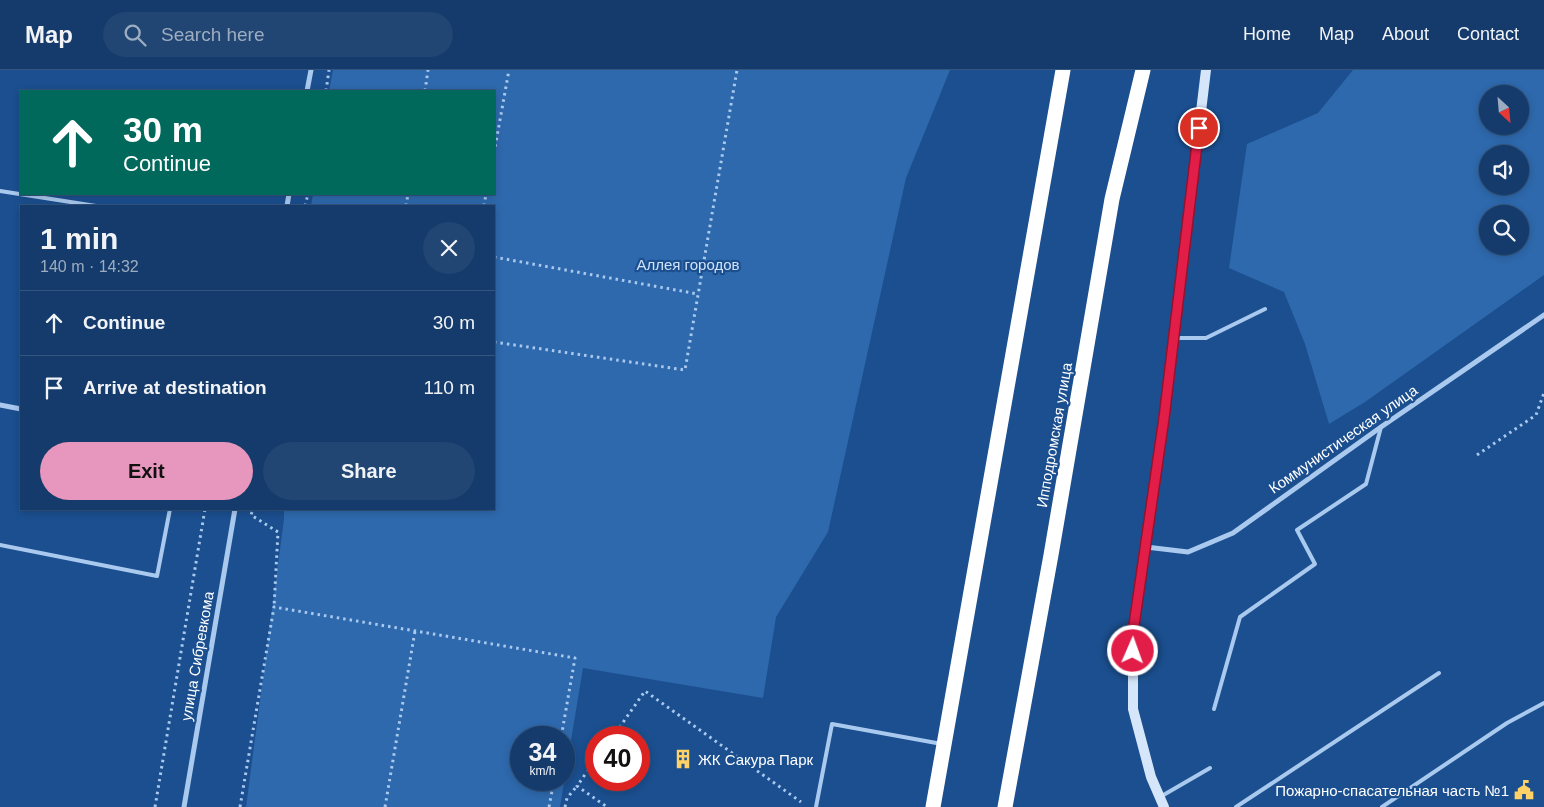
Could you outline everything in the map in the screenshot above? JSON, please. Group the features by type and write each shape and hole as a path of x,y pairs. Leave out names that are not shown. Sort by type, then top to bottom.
{"highway":[{"path":"933,807 1063,70"},
{"name":"Ипподромская улица","path":"1005,807 1053,545 1112,200 1144,70"}],"street":[{"path":"307,90 311,70"},
{"path":"1164,807 1151,777 1133,709 1133,632 1146,547 1206,70"},
{"name":"Коммунистическая улица","path":"1146,547 1188,552 1233,533 1381,427 1544,315"},
{"path":"0,406 20,409"},
{"name":"улица Сибревкома","path":"184,807 235,510"}],"lane":[{"path":"0,190 20,193"},
{"path":"30,195 90,205"},
{"path":"1173,338 1206,338 1265,309"},
{"path":"1214,709 1240,617 1316,564 1297,530 1366,484 1381,427"},
{"path":"0,545 157,576 170,510"},
{"path":"1236,807 1439,673"},
{"path":"1382,807 1507,723 1544,704"},
{"path":"816,807 832,724 944,744"},
{"path":"1160,797 1210,768"}],"path":[{"path":"326,90 329,70"},
{"path":"425,90 428,70"},
{"path":"495,147 509,70"},
{"path":"495,342 685,370 737,70"},
{"path":"495,257 698,294"},
{"path":"1477,456 1536,415 1544,393"},
{"path":"155,807 205,510"},
{"path":"240,807 274,607 278,532 251,515 252,510"},
{"path":"274,607 575,658 563,726"},
{"path":"385,807 415,631"},
{"path":"620,726 645,691 808,807"},
{"path":"565,807 567,798 585,775"},
{"path":"577,786 608,807"},
{"path":"549,807 552,791"}],"green space":[{"name":"Аллея городов","path":"333,70 950,70 906,178 828,532 776,617 763,698 583,668 573,726 510,726 510,791 563,791 560,807 246,807 284,510 495,510 495,205 311,205 313,195 495,195 495,90 329,90"},
{"path":"1353,70 1544,70 1544,275 1365,402 1329,424 1305,344 1284,292 1229,268 1247,144 1318,113"}],"place":[{"name":"ЖК Сакура Парк","path":"683,759"},
{"name":"Пожарно-спасательная часть №1","path":"1524,790"}],"route":[{"path":"1133,651 1133,632 1164,418 1199,128"}]}
